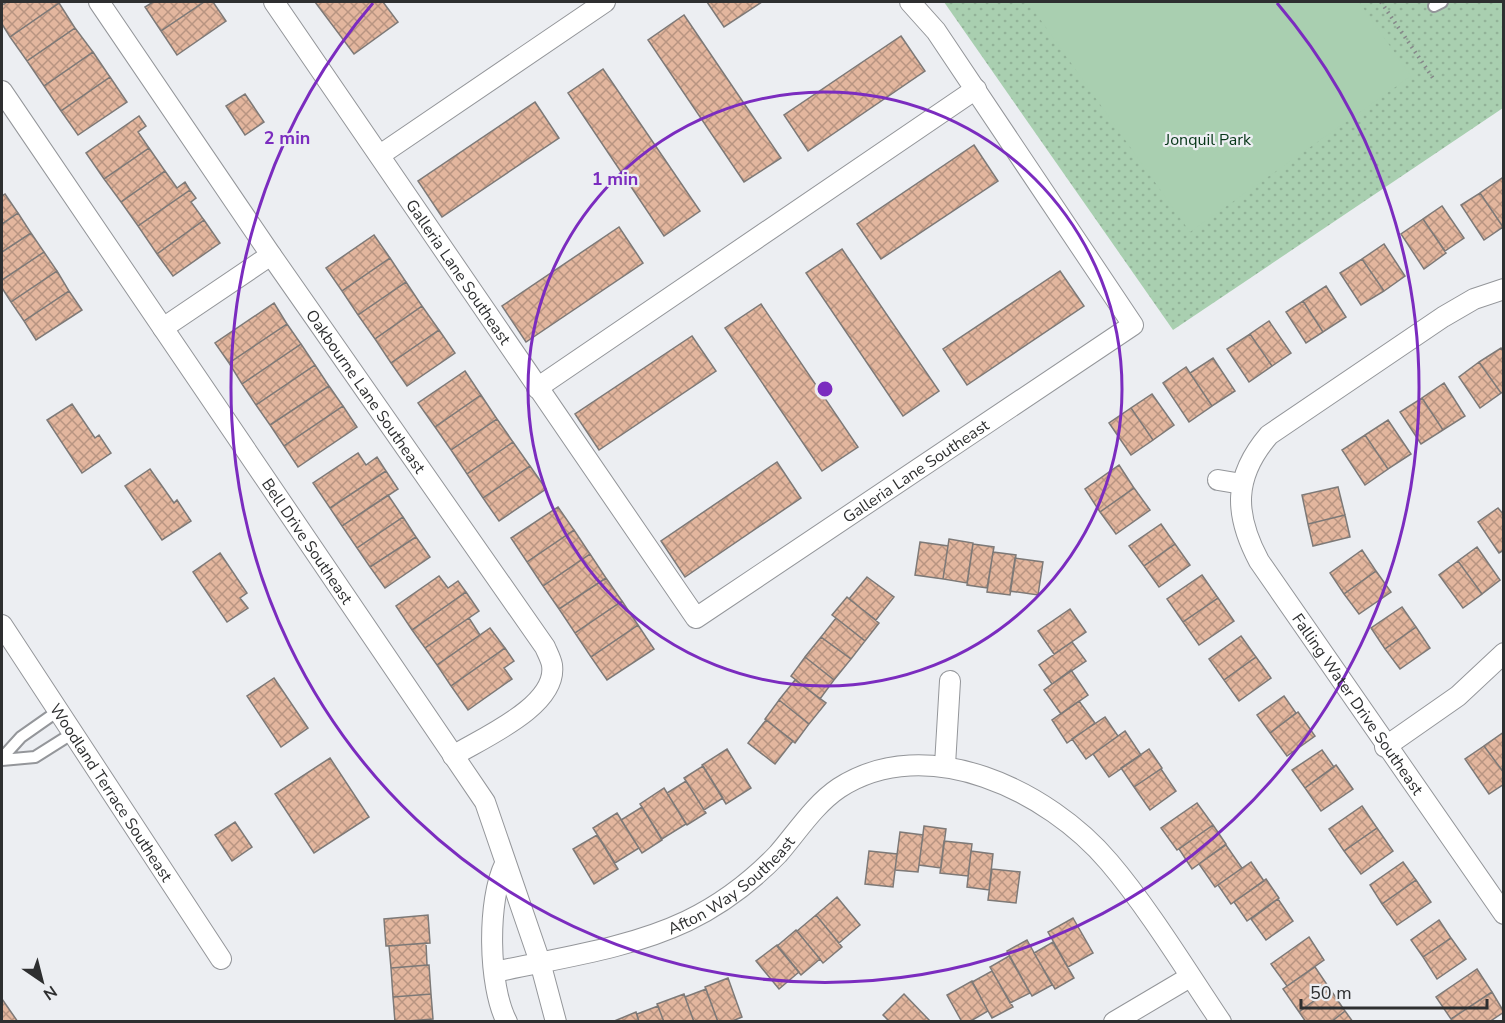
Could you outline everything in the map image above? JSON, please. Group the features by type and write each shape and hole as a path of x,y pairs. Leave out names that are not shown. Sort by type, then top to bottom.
{"street":[{"name":"Oakbourne Lane Southeast","path":"99,2 271,255 545,647 552,666 548,686 537,703 453,756"},
{"name":"Galleria Lane Southeast","path":"274,2 696,618 1132,325 976,89 936,31 910,2"},
{"path":"380,155 605,2"},
{"path":"537,388 976,89"},
{"name":"Bell Drive Southeast","path":"2,91 485,802 540,962 555,1022"},
{"path":"163,328 271,255"},
{"name":"Falling Water Drive Southeast","path":"1503,289 1474,299 1443,317 1269,435 1250,461 1242,484 1241,518 1245,535 1258,561 1503,914"},
{"path":"1218,480 1242,484"},
{"name":"Woodland Terrace Southeast","path":"2,625 221,959"},
{"path":"1385,747 1458,696 1503,653"},
{"path":"945,765 950,681"},
{"name":"Afton Way Southeast","path":"495,972 654,934 687,920 722,901 768,862 838,788 886,768 945,765 970,772 1036,802 1083,835 1109,862 1221,1022"},
{"path":"505,864 497,880 492,906 495,972 503,1014 507,1022"},
{"path":"1114,1022 1190,977"}],"lane":[{"path":"2,759 21,737 58,711"},
{"path":"2,759 35,757 73,734"}],"path":[{"path":"1381,2 1435,81"}],"green space":[{"name":"Jonquil Park","path":"944,2 1503,2 1503,108 1173,330"},
{"path":"1028,2 1359,2 1411,76 1190,232"}],"building":[{"path":"7,2 59,3 10,37 2,24 2,5"},
{"path":"153,2 204,2 161,31 145,7"},
{"path":"204,2 213,2 226,21 177,55 161,31"},
{"path":"315,2 383,2 398,22 354,54"},
{"path":"707,2 762,2 724,27"},
{"path":"59,3 75,28 27,61 10,37"},
{"path":"684,15 781,158 744,182 648,40"},
{"path":"75,28 93,52 44,86 27,61"},
{"path":"901,36 925,71 808,151 784,115"},
{"path":"93,52 110,77 61,111 44,86"},
{"path":"603,69 700,211 664,236 568,93"},
{"path":"110,77 127,102 78,135 61,111"},
{"path":"245,94 264,122 245,135 226,106"},
{"path":"535,102 559,138 442,217 418,181"},
{"path":"139,116 146,126 138,132 149,148 104,179 86,153"},
{"path":"974,145 998,181 881,259 857,224"},
{"path":"149,148 165,171 121,202 104,179"},
{"path":"165,171 177,188 185,182 190,190 138,226 121,202"},
{"path":"1502,178 1504,181 1503,227 1480,193"},
{"path":"190,190 196,198 191,202 204,220 157,254 138,226"},
{"path":"1480,193 1503,227 1484,240 1461,205"},
{"path":"5,194 18,213 2,224 2,196"},
{"path":"1442,206 1464,238 1445,251 1423,219"},
{"path":"18,213 31,233 2,252 2,224"},
{"path":"1423,219 1446,253 1424,269 1401,234"},
{"path":"204,220 220,243 173,276 157,254"},
{"path":"619,227 643,263 526,342 502,306"},
{"path":"31,233 44,252 2,280 2,252"},
{"path":"374,235 390,258 342,291 326,268"},
{"path":"1384,244 1405,276 1384,291 1362,259"},
{"path":"842,249 939,391 903,416 806,273"},
{"path":"44,252 57,271 11,302 2,288 2,280"},
{"path":"390,258 406,282 358,315 342,291"},
{"path":"1362,259 1384,291 1361,305 1340,273"},
{"path":"57,271 69,291 24,321 11,302"},
{"path":"1060,271 1084,306 967,385 943,349"},
{"path":"406,282 422,306 375,339 358,315"},
{"path":"1326,286 1346,317 1323,332 1303,301"},
{"path":"69,291 82,310 36,340 24,321"},
{"path":"1303,301 1323,332 1306,343 1286,312"},
{"path":"274,303 287,324 229,363 215,343"},
{"path":"761,304 858,447 822,471 725,328"},
{"path":"422,306 439,330 391,363 375,339"},
{"path":"1269,321 1291,353 1272,366 1250,334"},
{"path":"287,324 301,344 242,384 229,363"},
{"path":"439,330 455,353 407,386 391,363"},
{"path":"1250,334 1272,366 1249,382 1227,349"},
{"path":"692,336 716,371 599,450 575,414"},
{"path":"301,344 315,365 256,405 242,384"},
{"path":"1501,348 1504,352 1504,391 1501,393 1479,362"},
{"path":"1213,358 1235,391 1212,406 1190,373"},
{"path":"1479,362 1501,393 1480,408 1459,377"},
{"path":"315,365 329,386 270,425 256,405"},
{"path":"1186,367 1212,406 1189,422 1163,383"},
{"path":"465,371 481,395 435,427 418,403"},
{"path":"1444,383 1465,416 1443,430 1422,398"},
{"path":"329,386 343,406 284,446 270,425"},
{"path":"1152,394 1174,425 1153,440 1131,408"},
{"path":"481,395 497,419 451,450 435,427"},
{"path":"1422,398 1443,430 1421,444 1400,412"},
{"path":"72,404 95,438 99,435 111,453 82,473 47,420"},
{"path":"343,406 357,427 298,467 284,446"},
{"path":"1131,408 1153,440 1131,455 1109,423"},
{"path":"497,419 513,442 467,474 451,450"},
{"path":"1388,420 1411,454 1388,469 1365,435"},
{"path":"1365,435 1388,469 1365,485 1342,450"},
{"path":"513,442 530,466 483,498 467,474"},
{"path":"358,453 366,465 377,457 386,471 330,508 313,483"},
{"path":"777,462 801,498 685,577 661,541"},
{"path":"1119,465 1134,488 1100,512 1085,489"},
{"path":"530,466 546,489 499,521 483,498"},
{"path":"150,469 174,503 177,500 191,521 162,540 125,486"},
{"path":"386,471 398,489 342,526 330,508"},
{"path":"1338,487 1345,515 1308,524 1302,495"},
{"path":"1134,488 1150,510 1116,534 1100,512"},
{"path":"388,495 403,517 357,548 342,526"},
{"path":"558,507 574,530 527,562 511,538"},
{"path":"1498,508 1504,515 1504,550 1499,553 1478,522"},
{"path":"1345,515 1350,537 1313,546 1308,524"},
{"path":"403,517 416,537 370,567 357,548"},
{"path":"1161,524 1175,544 1144,566 1129,546"},
{"path":"574,530 590,554 543,586 527,562"},
{"path":"416,537 430,557 385,588 370,567"},
{"path":"949,539 973,543 967,583 943,579"},
{"path":"920,542 948,546 943,579 915,575"},
{"path":"973,544 994,547 987,588 967,585"},
{"path":"1175,544 1190,565 1159,587 1144,566"},
{"path":"1477,547 1500,580 1482,594 1458,561"},
{"path":"1362,550 1376,571 1344,594 1330,573"},
{"path":"993,552 1016,555 1010,595 987,592"},
{"path":"220,553 247,593 240,598 248,608 227,622 193,572"},
{"path":"590,554 606,578 559,609 543,586"},
{"path":"1015,558 1043,562 1038,595 1010,591"},
{"path":"1458,561 1482,594 1463,608 1439,575"},
{"path":"1376,571 1391,592 1359,614 1344,594"},
{"path":"1202,575 1218,598 1183,622 1167,599"},
{"path":"439,576 448,588 458,581 466,592 412,630 396,606"},
{"path":"867,577 894,597 876,620 849,599"},
{"path":"606,578 622,601 575,633 559,609"},
{"path":"466,592 479,611 425,648 412,630"},
{"path":"847,597 879,623 865,641 832,615"},
{"path":"1218,598 1234,621 1199,645 1183,622"},
{"path":"622,601 638,625 591,657 575,633"},
{"path":"1402,607 1416,627 1385,649 1371,628"},
{"path":"1070,609 1086,632 1054,654 1038,631"},
{"path":"469,618 480,635 437,665 425,648"},
{"path":"836,618 865,641 851,659 821,637"},
{"path":"638,625 654,649 607,680 591,657"},
{"path":"1416,627 1430,648 1400,669 1385,649"},
{"path":"490,628 505,648 451,686 437,665"},
{"path":"1241,636 1256,657 1224,680 1209,659"},
{"path":"821,637 851,659 834,680 805,657"},
{"path":"1072,642 1086,661 1052,684 1039,665"},
{"path":"505,648 514,661 504,668 512,679 468,710 451,686"},
{"path":"805,657 834,680 820,699 791,676"},
{"path":"1256,657 1271,678 1239,701 1224,680"},
{"path":"1071,670 1088,695 1061,714 1044,690"},
{"path":"274,678 308,728 281,747 247,696"},
{"path":"795,680 826,703 809,724 779,700"},
{"path":"1284,696 1296,713 1270,733 1257,715"},
{"path":"779,700 809,724 795,743 765,719"},
{"path":"1079,701 1095,723 1067,743 1052,720"},
{"path":"1298,712 1315,736 1287,756 1270,733"},
{"path":"1105,717 1118,736 1086,759 1072,739"},
{"path":"766,720 793,741 775,764 748,743"},
{"path":"1125,731 1141,755 1109,777 1093,754"},
{"path":"1504,732 1504,773 1484,746"},
{"path":"1484,746 1504,773 1504,784 1489,794 1465,759"},
{"path":"727,749 751,788 726,804 702,765"},
{"path":"1149,749 1162,768 1134,787 1121,768"},
{"path":"1322,750 1334,767 1305,788 1292,770"},
{"path":"330,758 369,817 314,853 275,794"},
{"path":"1336,765 1353,789 1321,811 1305,788"},
{"path":"703,766 723,798 704,810 684,778"},
{"path":"1161,769 1176,791 1150,810 1134,787"},
{"path":"686,781 706,813 687,825 667,793"},
{"path":"664,788 686,824 662,839 640,804"},
{"path":"1197,803 1213,825 1177,850 1161,828"},
{"path":"1362,806 1377,828 1344,851 1329,829"},
{"path":"642,807 662,840 642,853 621,820"},
{"path":"617,813 639,848 615,863 593,828"},
{"path":"235,822 252,847 232,861 215,835"},
{"path":"1213,825 1226,844 1192,869 1179,849"},
{"path":"924,826 946,829 941,868 919,865"},
{"path":"1377,828 1393,851 1361,874 1344,851"},
{"path":"900,832 923,835 918,872 895,870"},
{"path":"597,835 618,869 594,884 573,849"},
{"path":"944,841 972,844 968,876 940,873"},
{"path":"1226,845 1242,868 1215,887 1199,864"},
{"path":"869,851 897,854 893,887 865,884"},
{"path":"971,851 993,854 989,890 967,887"},
{"path":"1251,862 1264,881 1231,904 1218,885"},
{"path":"1403,862 1416,880 1382,904 1370,885"},
{"path":"992,869 1020,872 1016,903 988,900"},
{"path":"1266,879 1279,898 1247,921 1234,902"},
{"path":"1416,880 1431,902 1397,925 1382,904"},
{"path":"837,897 860,925 839,943 816,915"},
{"path":"1278,899 1293,921 1266,940 1251,919"},
{"path":"428,915 430,943 386,946 384,919"},
{"path":"816,915 842,947 823,963 797,931"},
{"path":"1073,918 1093,953 1068,967 1048,932"},
{"path":"1439,920 1451,938 1423,957 1411,940"},
{"path":"796,930 820,959 801,975 777,946"},
{"path":"1309,937 1324,960 1287,986 1271,964"},
{"path":"1451,938 1466,959 1437,979 1423,957"},
{"path":"1027,940 1052,985 1032,996 1007,951"},
{"path":"1053,942 1074,978 1055,989 1034,953"},
{"path":"426,943 427,965 391,968 389,946"},
{"path":"777,945 799,972 779,989 756,961"},
{"path":"1009,956 1030,993 1010,1003 990,967"},
{"path":"429,965 431,994 393,997 391,968"},
{"path":"1315,967 1330,989 1299,1012 1283,989"},
{"path":"1477,969 1492,992 1451,1019 1436,997"},
{"path":"992,971 1013,1007 992,1018 972,982"},
{"path":"728,978 742,1017 730,1022 718,1022 705,987"},
{"path":"972,981 988,1011 969,1022 962,1022 947,995"},
{"path":"706,989 718,1022 694,1022 685,997"},
{"path":"1330,989 1345,1011 1331,1022 1306,1022 1299,1012"},
{"path":"1492,992 1504,1012 1489,1022 1453,1022 1451,1019"},
{"path":"431,994 433,1019 395,1022 393,997"},
{"path":"684,994 694,1022 664,1022 657,1004"},
{"path":"904,994 931,1022 890,1022 883,1015"},
{"path":"2,999 18,1022 2,1022"},
{"path":"658,1006 664,1022 639,1022 637,1014"},
{"path":"1345,1011 1353,1022 1331,1022"},
{"path":"636,1012 639,1022 612,1022"}]}
